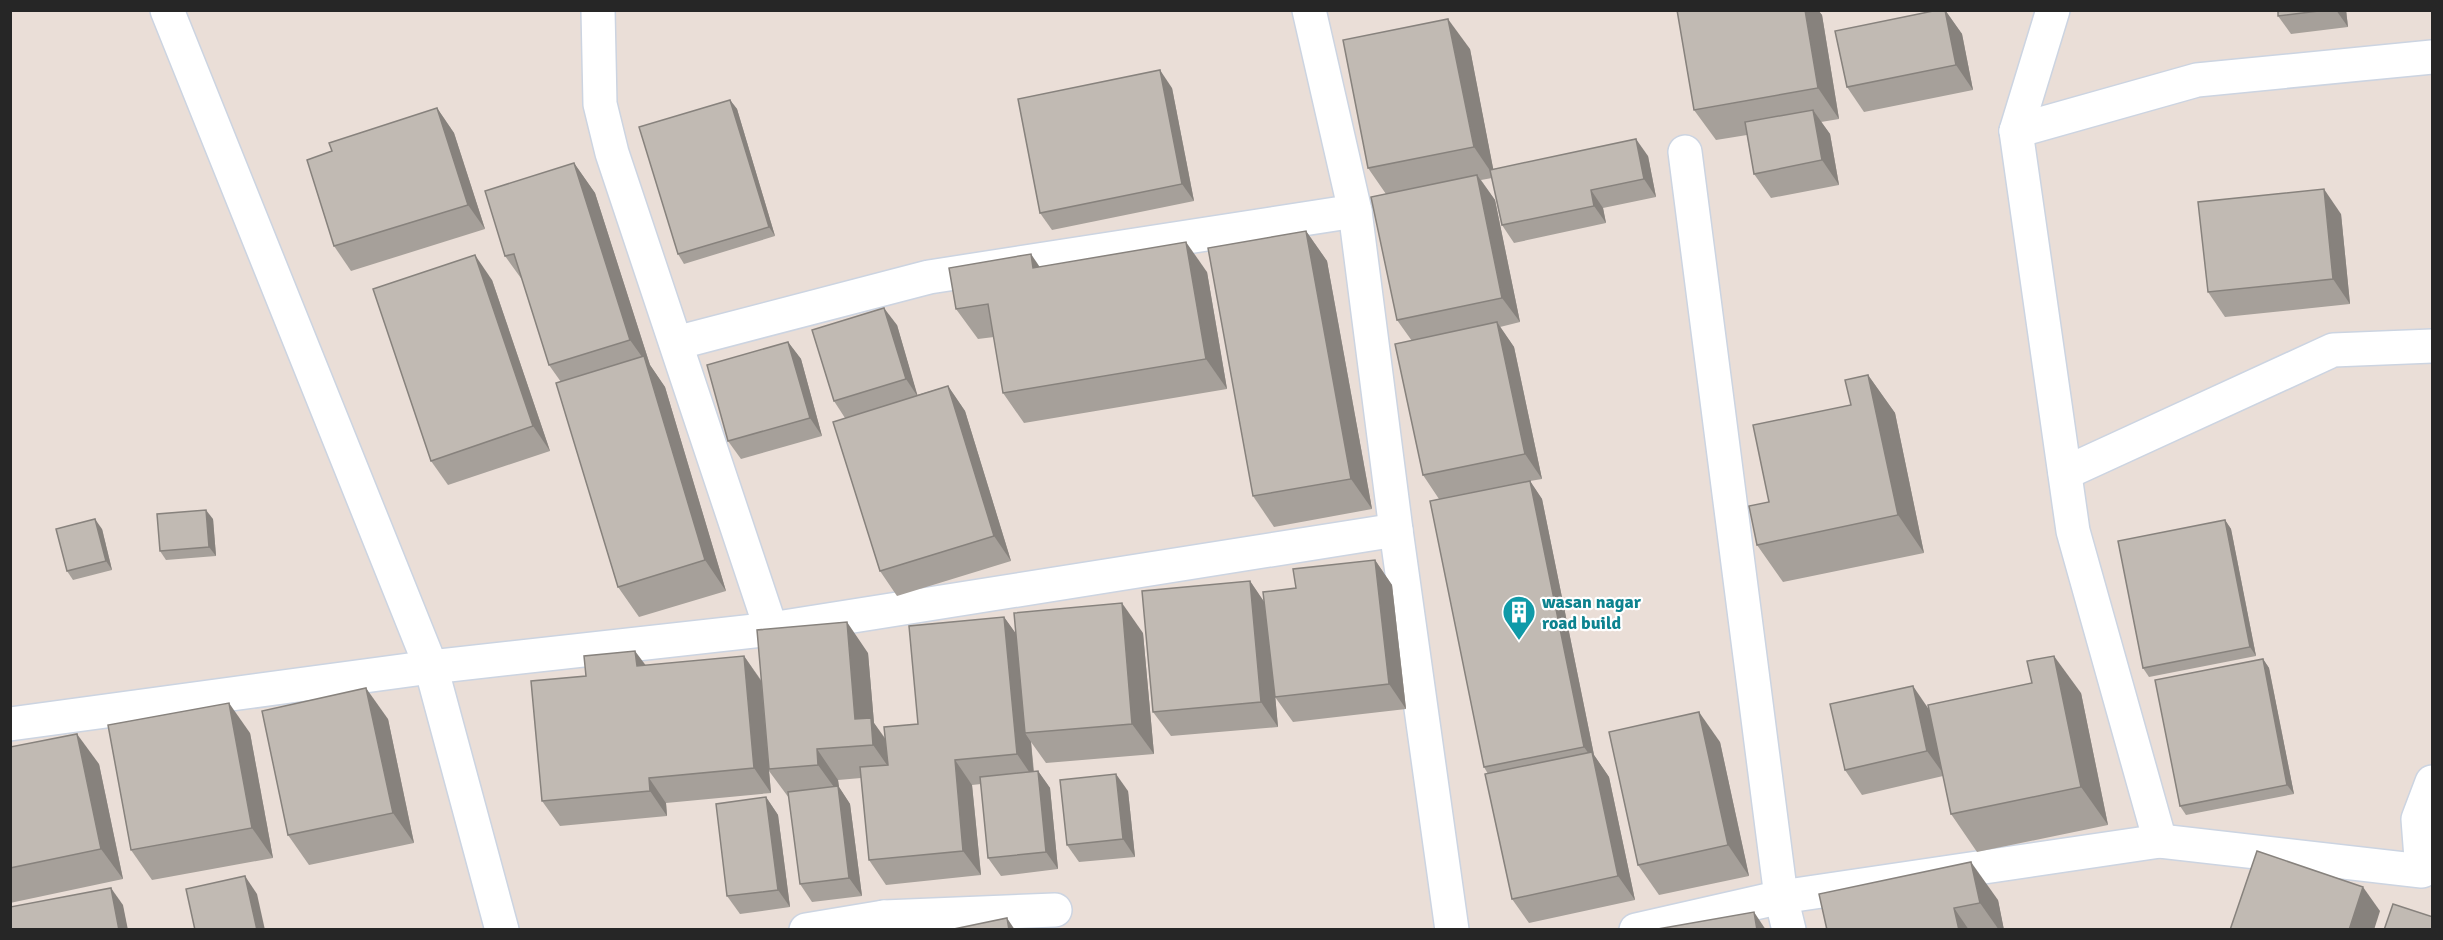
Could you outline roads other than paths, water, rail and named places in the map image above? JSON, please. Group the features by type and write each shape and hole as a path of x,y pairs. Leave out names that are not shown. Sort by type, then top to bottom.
{"street":[{"path":"167,10 431,666 502,930"},
{"path":"598,10 600,104 612,153 771,629"},
{"path":"1309,10 1355,211 1395,530 1452,930"},
{"path":"2053,10 2016,131 2073,531 2160,841"},
{"path":"2016,131 2197,80 2433,57"},
{"path":"1685,152 1781,897 1788,930"},
{"path":"676,343 929,276 1355,211"},
{"path":"2065,473 2333,350 2433,346"},
{"path":"10,724 431,666 771,629 1395,530"},
{"path":"1636,930 1781,897 2160,841 2421,871 2418,819 2433,782"},
{"path":"806,930 1055,910"}],"place":[{"name":"wasan nagar road build","path":"1519,641"}]}
